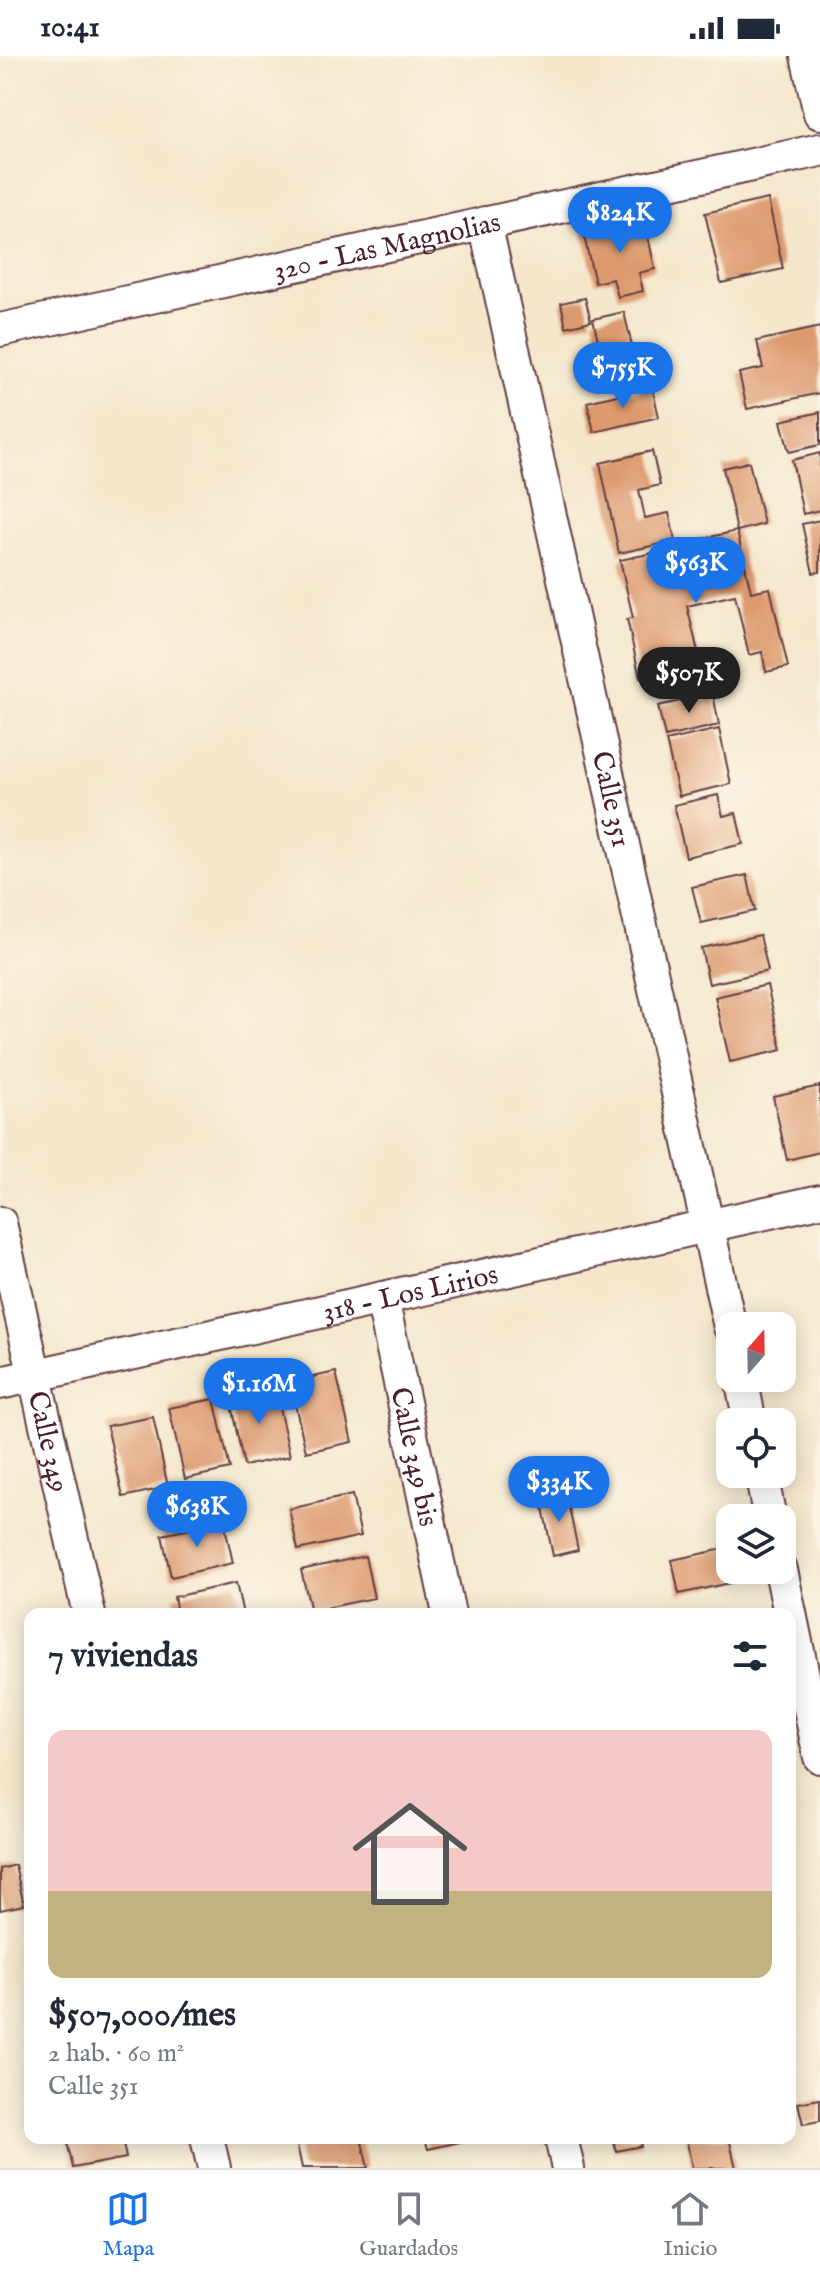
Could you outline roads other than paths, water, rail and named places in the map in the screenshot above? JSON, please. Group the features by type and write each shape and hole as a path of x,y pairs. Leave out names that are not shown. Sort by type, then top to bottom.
{"street":[{"path":"807,56 820,113"},
{"name":"320 - Las Magnolias","path":"0,330 820,150"},
{"name":"Calle 351","path":"485,223 727,1312"},
{"name":"318 - Los Lirios","path":"0,1383 820,1201"},
{"name":"Calle 349","path":"0,1223 88,1608"},
{"name":"Calle 349 bis","path":"382,1298 448,1608"},
{"path":"784,1584 789,1608"},
{"path":"796,1642 820,1757"},
{"path":"208,2144 214,2168"},
{"path":"562,2144 568,2168"}]}
